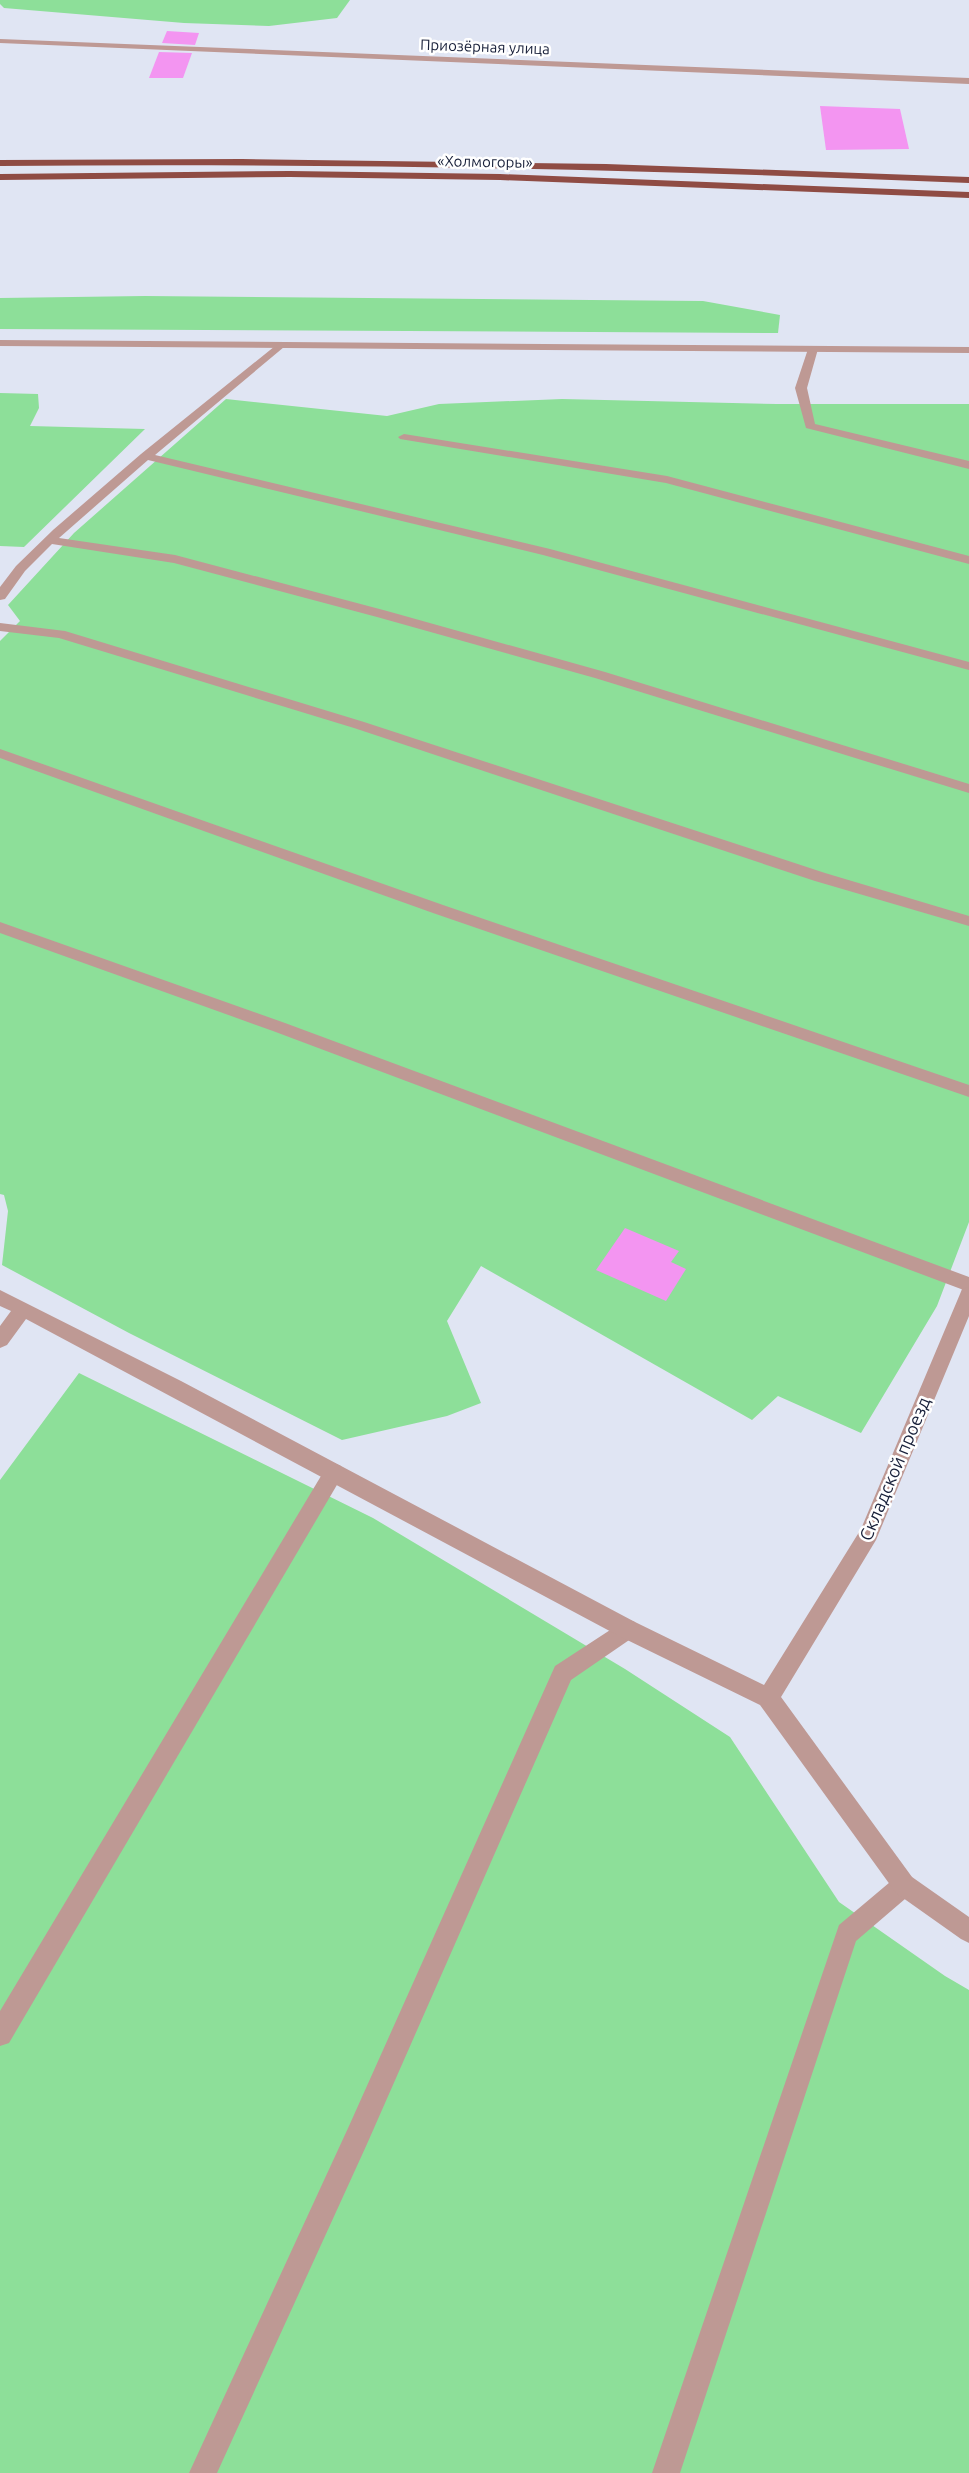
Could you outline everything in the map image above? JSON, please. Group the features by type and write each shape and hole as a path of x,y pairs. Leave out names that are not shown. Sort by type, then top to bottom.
{"highway":[{"name":"«Холмогоры»","path":"0,163 358,161 719,170 969,180"},
{"name":"«Холмогоры»","path":"0,177 290,174 500,177 969,195"}],"street":[{"name":"Приозёрная улица","path":"0,41 969,81"},
{"path":"0,343 969,350"},
{"path":"0,596 16,571 50,540 145,456 280,345"},
{"path":"813,349 801,388 810,426 969,465"},
{"path":"404,437 667,480 969,560"},
{"path":"145,456 557,555 969,666"},
{"path":"50,540 175,559 370,611 600,675 969,789"},
{"path":"0,627 60,634 337,718 820,877 969,921"},
{"path":"0,753 438,909 969,1090"},
{"path":"0,927 279,1027 969,1285"},
{"name":"Складской проезд","path":"768,1698 869,1534 963,1325 969,1294"},
{"path":"0,1297 627,1629 768,1698 904,1885 969,1931"},
{"path":"0,1340 23,1309"},
{"path":"0,2034 334,1472"},
{"path":"202,2473 358,2135 562,1673 627,1629"},
{"path":"666,2473 847,1933 904,1885"}],"green space":[{"path":"0,0 350,0 337,18 269,26 184,23 4,8"},
{"path":"145,296 703,301 780,315 778,333 0,329 0,298"},
{"path":"0,393 38,394 39,408 30,426 145,429 24,547 0,546"},
{"path":"226,399 387,416 439,404 562,399 777,404 969,404 969,1222 937,1306 861,1433 778,1396 752,1420 481,1266 447,1321 481,1403 447,1416 342,1440 129,1333 2,1265 8,1211 4,1195 0,1194 0,641 20,621 8,605 74,533"},
{"path":"79,1373 373,1518 625,1669 730,1737 839,1902 945,1976 969,1990 969,2473 0,2473 0,1480"}],"building":[{"path":"167,31 199,33 195,45 162,43"},
{"path":"159,52 192,53 183,78 149,78"},
{"path":"820,106 900,109 909,149 826,150"},
{"path":"625,1228 679,1251 671,1262 686,1269 666,1301 596,1270"}]}
